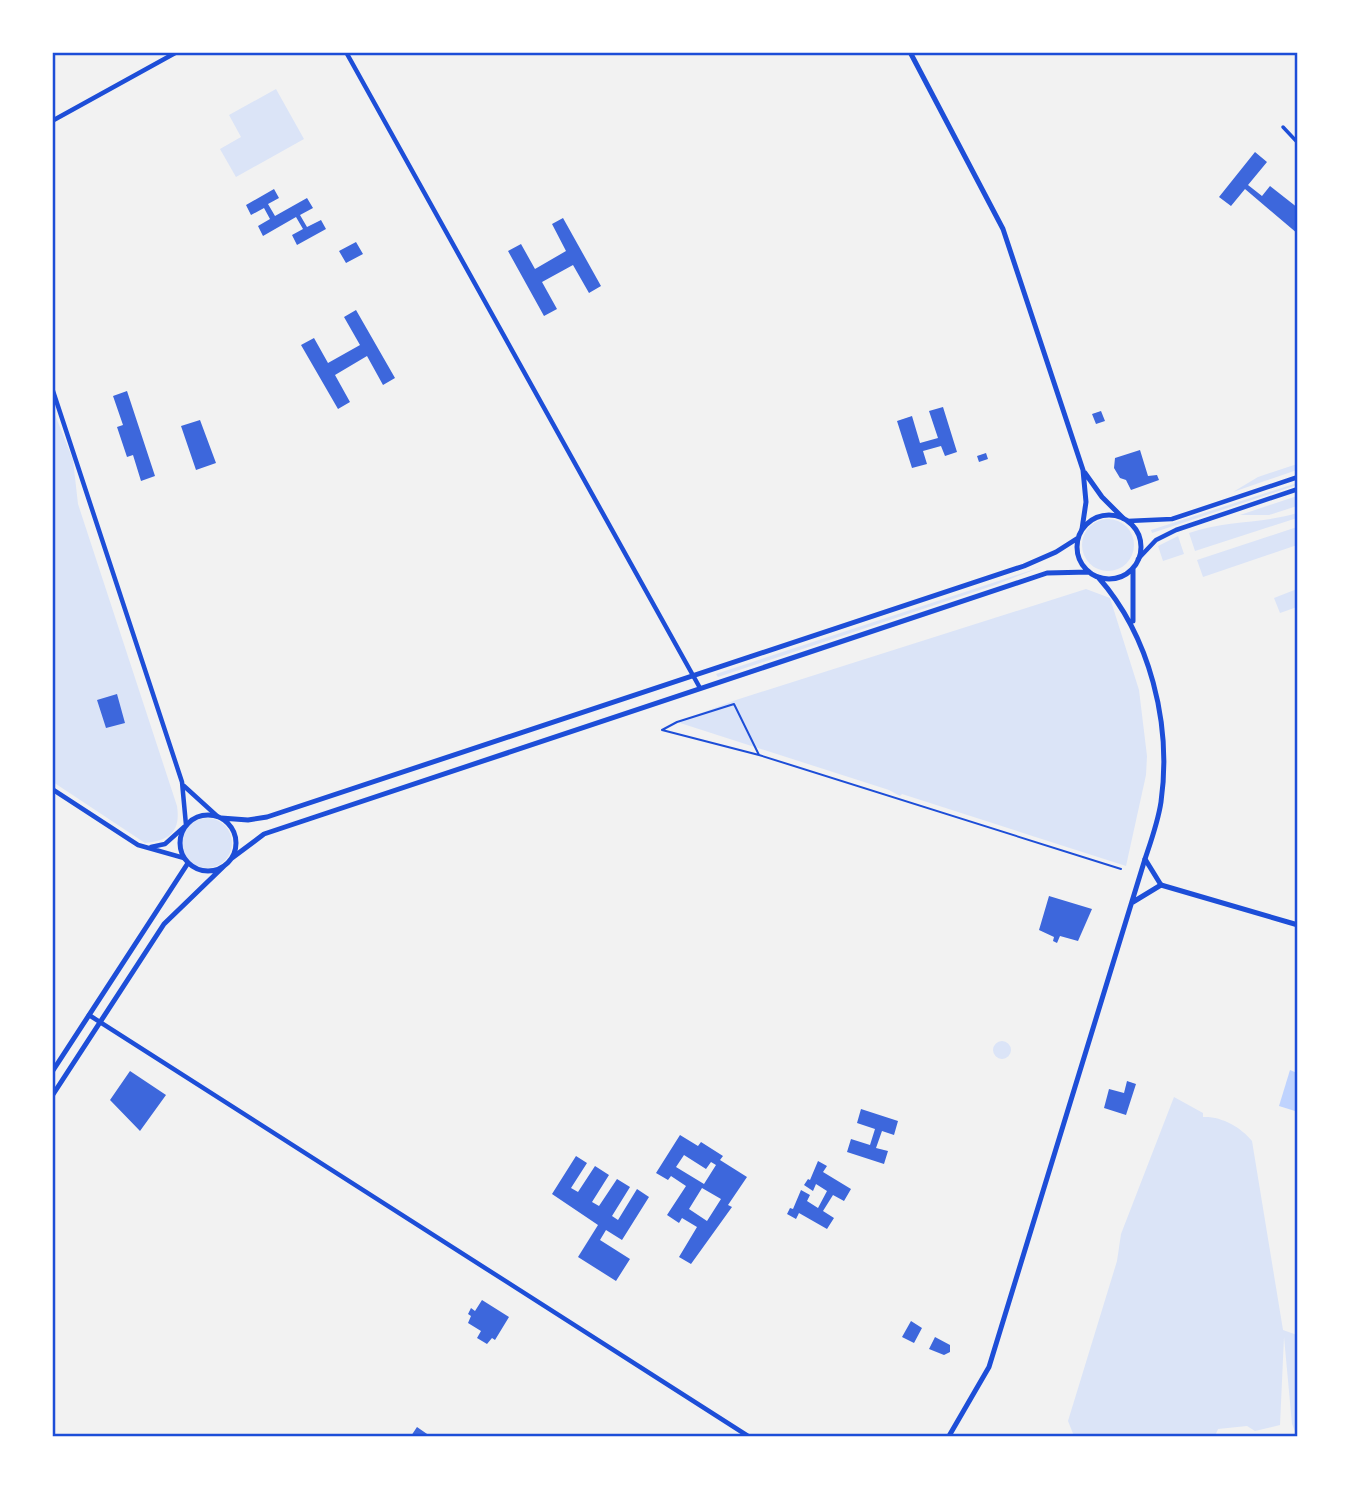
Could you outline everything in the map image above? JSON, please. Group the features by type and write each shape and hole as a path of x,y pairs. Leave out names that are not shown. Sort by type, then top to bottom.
{"main road":[{"path":"910,52 1003,229 1083,470 1086,502 1078,538 1078,557 1089,572 1098,577 1133,625 1153,684 1161,727 1161,796 1146,859 989,1367 949,1437"},
{"path":"1083,470 1102,497 1140,538 1139,559 1133,567 1117,578 1098,577"},
{"path":"1082,529 1088,522 1105,515 1125,520"},
{"path":"224,866 206,871 186,861 180,848 185,826 205,815 248,820 267,817 1024,566 1056,552 1078,538"},
{"path":"1133,567 1133,625"},
{"path":"52,1096 164,924 232,858 264,834 1047,573 1089,572"},
{"path":"219,817 234,831 236,840 232,858"},
{"path":"1146,859 1161,885 1297,925"},
{"path":"52,1072 186,861"},
{"path":"1133,902 1161,885"}],"street":[{"path":"52,121 177,52"},
{"path":"346,52 700,688"},
{"path":"1283,127 1297,143"},
{"path":"52,388 182,782 185,826 166,844 150,847"},
{"path":"1125,520 1172,519 1297,477"},
{"path":"1139,559 1156,540 1176,530 1297,489"},
{"path":"182,782 193,797 219,817"},
{"path":"52,789 138,845 186,861"},
{"path":"89,1015 748,1437"}],"path":[{"path":"759,755 734,704 677,722 662,730 759,755 1121,869"}],"shaded area":[{"path":"276,89 304,139 236,177 220,149 241,137 229,115"},
{"path":"52,407 73,460 78,504 177,806 177,822 172,834 153,842 145,843 53,782"},
{"path":"1297,464 1297,470 1233,492 1258,477"},
{"path":"1297,483 1152,533 1151,530"},
{"path":"1297,496 1297,506 1269,515 1240,515"},
{"path":"1297,513 1297,518 1195,551 1189,533 1216,526"},
{"path":"1108,519 1118,521 1126,527 1132,535 1132,555 1126,563 1118,569 1108,571 1098,569 1090,563 1084,555 1082,545 1084,535 1090,527 1098,521"},
{"path":"1297,527 1297,545 1203,577 1197,560"},
{"path":"1178,536 1184,554 1163,561 1158,546"},
{"path":"1044,566 995,585 718,677 716,674"},
{"path":"1086,589 1110,598 1139,690 1147,756 1146,775 1126,866 902,794 900,796 889,790 677,722 736,700"},
{"path":"1297,589 1297,607 1280,613 1274,598"},
{"path":"207,818 225,825 232,843 225,861 207,868 189,861 182,843 189,825"},
{"path":"1002,1041 1008,1044 1011,1050 1008,1056 1002,1059 996,1056 993,1050 996,1044"},
{"path":"1174,1097 1203,1113 1203,1117 1230,1123 1252,1141 1283,1330 1297,1335 1297,1436 1292,1424 1284,1337 1280,1425 1255,1431 1247,1426 1218,1429 1215,1436 1074,1436 1068,1421 1117,1261 1121,1234"}],"water":[{"path":"1290,1070 1297,1073 1295,1111 1279,1106"}],"building":[{"path":"1255,152 1267,162 1248,185 1262,196 1270,186 1298,208 1298,234 1245,189 1231,206 1219,197"},
{"path":"274,189 279,198 268,204 275,216 307,198 313,208 300,215 307,227 321,220 326,229 297,245 292,235 303,229 296,217 263,236 258,226 270,219 264,208 251,215 246,205"},
{"path":"563,218 601,286 589,293 573,265 542,282 557,309 544,316 508,251 521,244 535,269 566,251 552,224"},
{"path":"356,242 363,254 346,263 339,251"},
{"path":"356,310 395,378 383,385 367,356 335,375 350,402 338,409 301,345 314,338 328,363 360,345 344,317"},
{"path":"127,391 155,476 141,481 133,455 127,457 117,427 123,425 113,396"},
{"path":"943,407 957,452 945,456 941,446 923,451 927,464 912,468 897,421 912,416 920,443 938,438 929,411"},
{"path":"1101,411 1105,421 1096,424 1092,414"},
{"path":"200,420 216,463 196,470 181,426"},
{"path":"1140,450 1148,476 1157,475 1159,480 1131,490 1126,480 1120,478 1114,468 1115,458"},
{"path":"986,453 988,459 979,462 977,456"},
{"path":"117,694 125,723 106,728 97,700"},
{"path":"1049,896 1092,909 1078,941 1060,936 1057,943 1053,941 1054,937 1039,930"},
{"path":"130,1071 166,1095 140,1131 110,1100"},
{"path":"1127,1081 1136,1084 1126,1115 1104,1108 1109,1089 1124,1093"},
{"path":"861,1109 898,1121 894,1135 882,1131 876,1148 888,1151 884,1164 847,1152 851,1139 870,1145 875,1129 857,1123"},
{"path":"680,1135 698,1146 701,1142 723,1156 720,1160 747,1177 728,1205 732,1207 691,1264 679,1257 697,1227 682,1218 679,1223 667,1215 686,1186 671,1176 668,1180 656,1173","holes":["684,1155 706,1169 711,1162 716,1165 704,1184 676,1167","702,1188 721,1199 707,1221 689,1209"]},
{"path":"576,1156 587,1163 571,1188 578,1192 595,1166 609,1175 592,1202 599,1206 617,1179 630,1187 612,1216 618,1220 637,1189 649,1197 622,1240 606,1230 600,1240 630,1259 616,1281 578,1257 598,1225 552,1194"},
{"path":"818,1161 827,1166 823,1172 851,1189 844,1201 833,1195 823,1211 834,1218 827,1229 799,1213 796,1219 787,1214 790,1208 793,1209 801,1190 810,1195 807,1201 818,1208 827,1191 816,1184 813,1191 804,1185 810,1180"},
{"path":"482,1300 509,1317 495,1340 492,1338 487,1344 477,1338 481,1331 468,1323 471,1308 475,1311"},
{"path":"911,1321 922,1328 914,1343 902,1337"},
{"path":"935,1337 950,1345 950,1352 944,1355 929,1349"},
{"path":"417,1427 430,1436 411,1436"}]}
